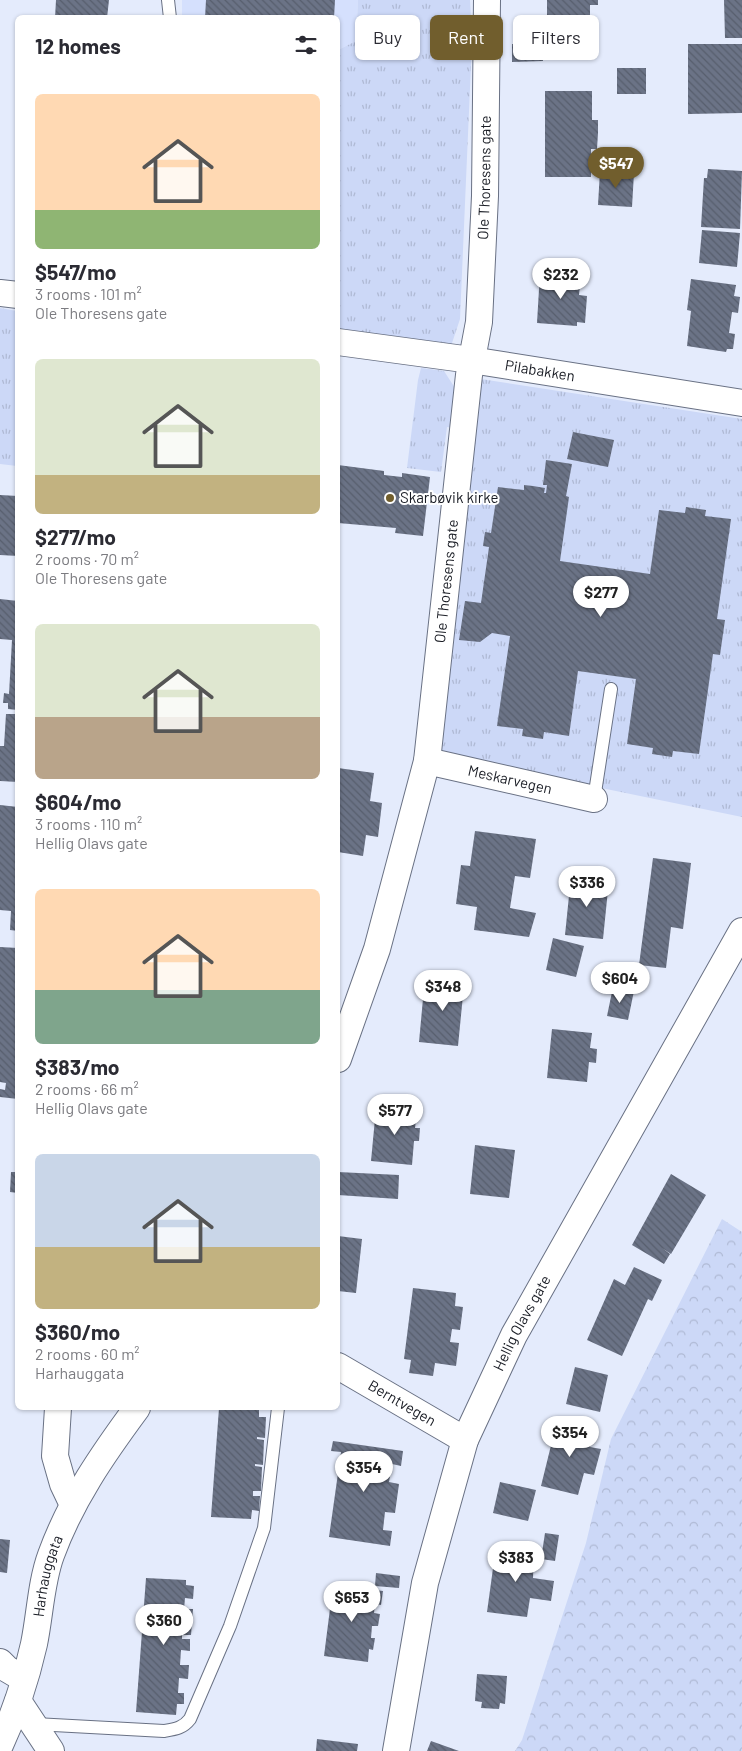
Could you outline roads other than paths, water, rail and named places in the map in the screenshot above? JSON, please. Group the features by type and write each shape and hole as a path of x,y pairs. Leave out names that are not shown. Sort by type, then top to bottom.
{"street":[{"name":"Ole Thoresens gate","path":"340,1053 377,949 427,761 471,360 480,322 485,196 487,0"},
{"path":"0,293 15,295"},
{"name":"Pilabakken","path":"340,342 471,360 742,402"},
{"name":"Meskarvegen","path":"427,761 594,799"},
{"name":"Hellig Olavs gate","path":"396,1751 425,1583 439,1527 465,1440 514,1335 742,931"},
{"name":"Berntvegen","path":"340,1367 465,1440"},
{"path":"58,1410 55,1456 63,1484 73,1505"},
{"path":"73,1505 88,1476 136,1410"},
{"name":"Harhauggata","path":"0,1745 21,1690 34,1644 50,1556 73,1505"},
{"path":"0,1662 21,1690 36,1724 51,1751"}],"lane":[{"path":"168,0 170,15"},
{"path":"594,799 611,689"},
{"path":"36,1724 164,1731 177,1729 185,1725 190,1719 230,1626 264,1528 278,1410"}],"place":[{"name":"Skarbøvik kirke","path":"390,498"}]}
